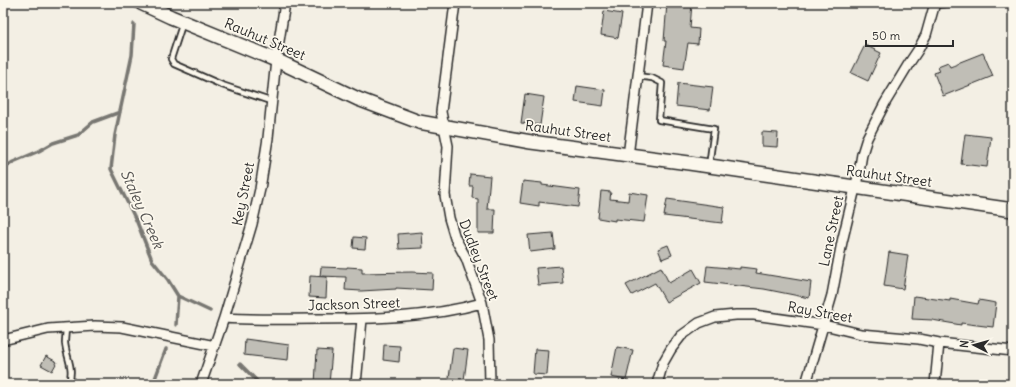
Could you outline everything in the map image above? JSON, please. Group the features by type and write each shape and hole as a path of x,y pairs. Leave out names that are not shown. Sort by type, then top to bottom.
{"main road":[{"name":"Rauhut Street","path":"141,3 276,60 377,107 419,122 531,142 709,166 854,188 925,196 1013,210"}],"street":[{"name":"Key Street","path":"201,384 224,318 252,224 260,189 272,102 276,60 285,3"},
{"name":"Dudley Street","path":"455,3 441,112 448,146 445,195 449,218 455,238 466,258 482,303 489,340 490,384"},
{"path":"628,156 647,3"},
{"name":"Lane Street","path":"806,384 824,325 854,188 867,138 885,103 926,35 934,4"},
{"name":"Jackson Street","path":"224,318 362,319 420,315 457,310 482,303"},
{"name":"Ray Street","path":"657,384 663,363 681,336 698,323 715,317 736,315 754,315 824,325 861,334 919,339 939,343 1013,351"},
{"path":"356,384 362,319"},
{"path":"3,340 42,330 95,326 122,327 215,346"},
{"path":"935,384 939,343"}],"lane":[{"path":"934,4 962,3"},
{"path":"183,22 171,59 174,64 222,85 272,102"},
{"path":"638,76 652,78 662,83 659,120 714,129 709,166"},
{"path":"66,327 65,343 71,368 69,384"}],"building":[{"path":"667,3 692,3 690,28 699,29 698,44 688,43 684,68 663,65 666,41 664,41"},
{"path":"604,11 622,14 618,38 601,35"},
{"path":"865,45 881,53 868,81 851,73"},
{"path":"983,53 993,76 943,96 934,73 940,71 938,66 948,62 950,66"},
{"path":"678,83 713,87 710,110 676,106"},
{"path":"577,86 605,90 603,106 575,102"},
{"path":"525,94 544,97 540,125 521,123"},
{"path":"762,132 778,133 777,147 762,146"},
{"path":"965,134 991,137 987,167 961,164"},
{"path":"470,174 490,176 487,209 495,209 494,233 478,233 478,199 472,198 473,186 469,186"},
{"path":"523,181 580,190 578,207 539,202 539,206 520,203"},
{"path":"601,191 611,192 610,199 628,201 629,192 648,195 644,222 615,219 615,221 598,218"},
{"path":"667,199 724,207 722,223 664,216"},
{"path":"422,232 423,248 399,249 398,234"},
{"path":"553,233 555,249 530,252 528,235"},
{"path":"354,237 366,238 365,249 353,248"},
{"path":"668,245 672,255 662,259 658,249"},
{"path":"889,252 908,255 903,289 884,286"},
{"path":"561,266 563,283 538,285 536,268"},
{"path":"707,266 757,269 756,273 811,282 809,298 764,289 705,282"},
{"path":"321,267 362,268 362,273 433,273 432,290 396,288 361,291 345,290 346,277 320,276"},
{"path":"661,267 669,283 693,269 701,283 666,302 655,283 632,295 626,285"},
{"path":"310,276 327,277 326,298 309,297"},
{"path":"914,296 950,301 950,299 978,304 979,300 996,303 993,327 912,319"},
{"path":"245,339 289,345 288,360 244,355"},
{"path":"384,345 400,346 399,362 383,360"},
{"path":"617,347 633,350 626,380 611,377"},
{"path":"453,348 468,350 464,380 449,378"},
{"path":"535,349 549,350 547,375 533,374"},
{"path":"317,350 332,351 329,384 315,384"},
{"path":"46,356 57,362 52,371 41,365"}],"waterway":[{"name":"Staley Creek","path":"134,24 132,55 115,135 111,169 137,222 152,260 168,280 178,296 176,325"},
{"path":"3,169 13,162 39,151 53,143 78,135 93,122 120,112"},
{"path":"178,296 210,311"},
{"name":"Staley Creek","path":"153,384 166,349"},
{"path":"240,364 260,384"}]}
